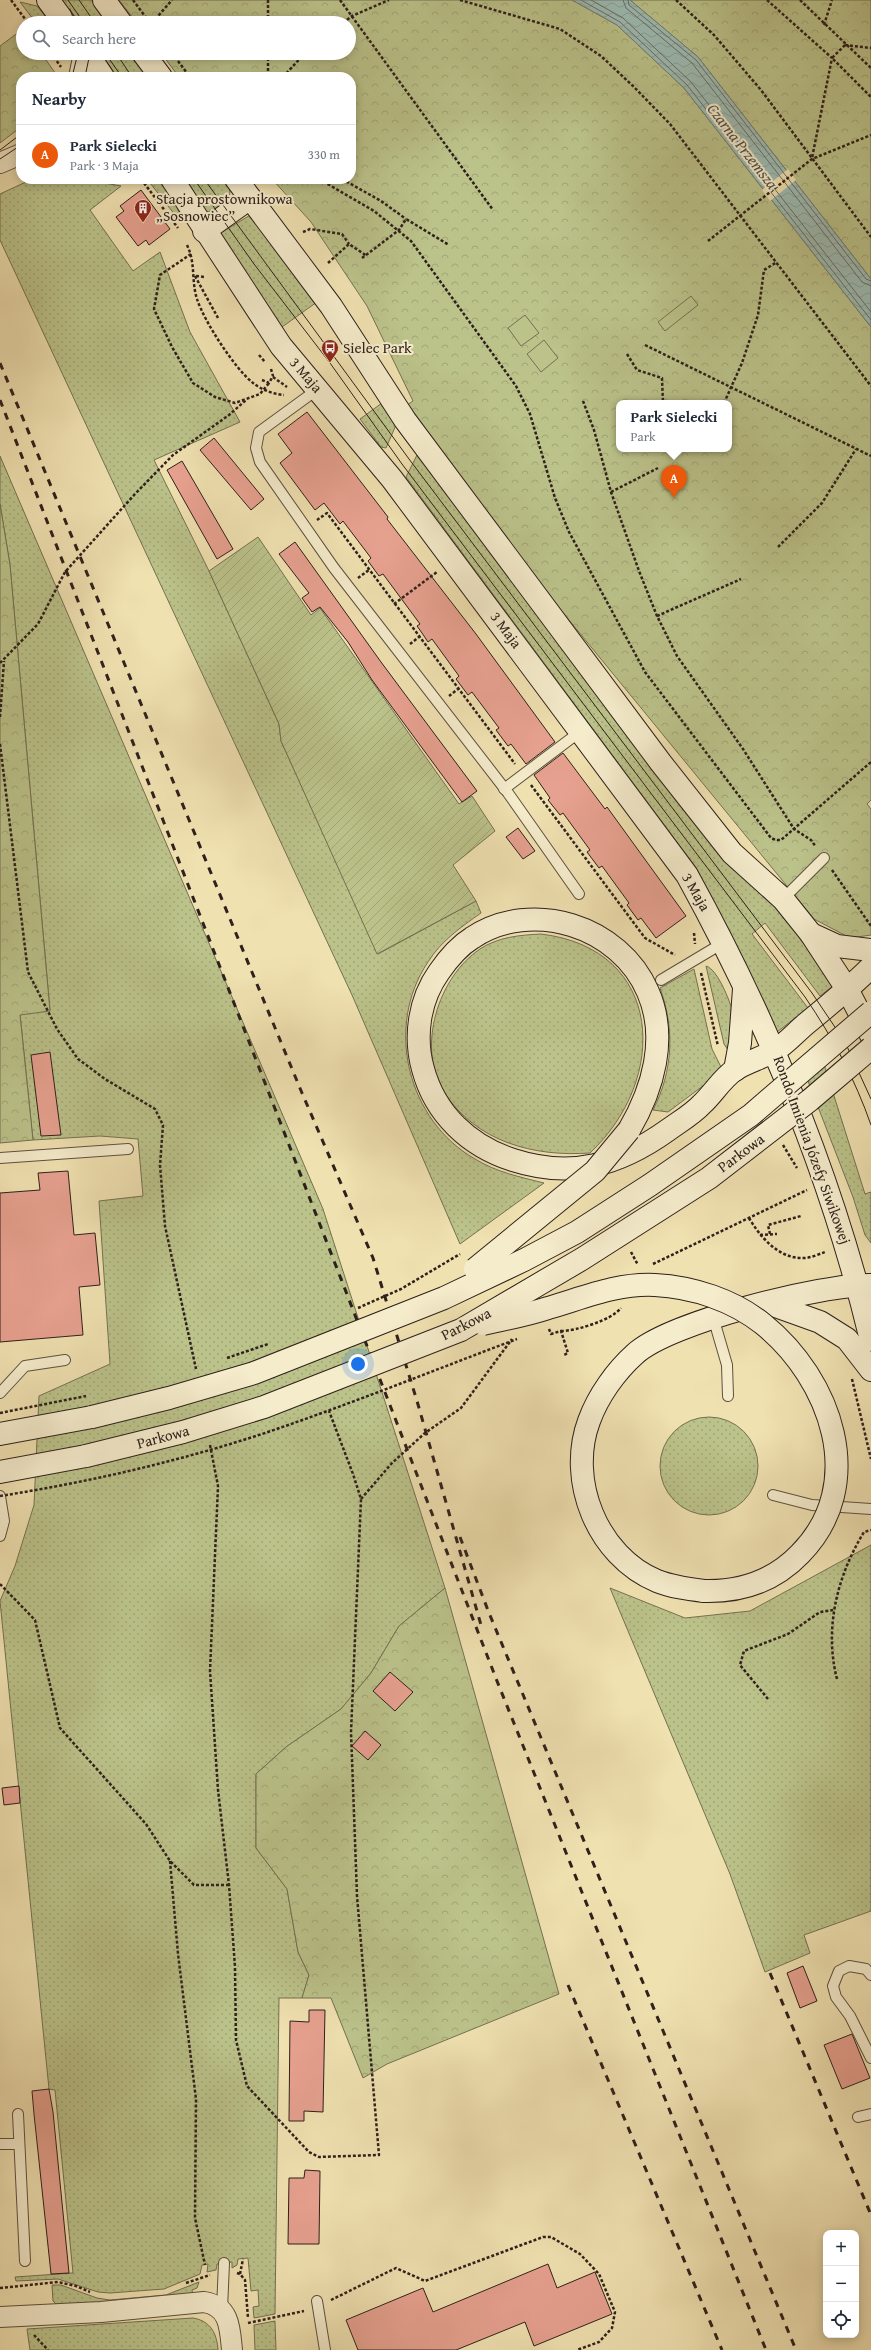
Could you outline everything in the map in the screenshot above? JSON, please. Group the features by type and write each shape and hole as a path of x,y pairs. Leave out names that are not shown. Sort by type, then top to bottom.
{"street":[{"path":"48,0 60,16"},
{"path":"104,0 116,16"},
{"path":"80,72 84,60"},
{"path":"91,60 99,72"},
{"path":"148,60 157,72"},
{"name":"3 Maja","path":"174,184 195,236 281,346 310,395 392,479 582,731 687,875 723,943 775,1051"},
{"path":"240,184 331,306 410,426 661,763 732,853 783,899 811,934 847,989 871,1034"},
{"path":"195,236 250,198"},
{"path":"444,1298 475,1269 595,1171 618,1145 629,1130 646,1097 656,1063 657,1026 648,992 630,963 618,950 586,930 551,920 528,920 503,924 472,937 441,969 427,993 422,1008 418,1041 420,1060 432,1094 439,1108 461,1132 489,1151 521,1163 562,1168 594,1167 629,1155 702,1105 735,1070 775,1051"},
{"path":"811,934 837,946 871,950"},
{"name":"Rondo Imienia Józefy Siwikowej","path":"864,1285 821,1168 775,1051 871,967"},
{"path":"735,1070 740,1042 744,989"},
{"name":"Parkowa","path":"0,1434 108,1413 169,1398 254,1373 444,1298 577,1232 650,1185 751,1115 871,1012"},
{"name":"Parkowa","path":"0,1472 86,1456 183,1432 264,1407 461,1330 582,1259 709,1178 810,1100 871,1048"},
{"path":"461,1330 548,1308 608,1289 654,1285 687,1289 717,1299 761,1323 786,1345 814,1384 832,1430 836,1478 830,1508 816,1536 794,1561 780,1572 751,1586 736,1590 704,1591 670,1586 656,1580 632,1566 618,1554 599,1528 592,1514 586,1498 582,1467 583,1450 589,1420 605,1389 636,1353 662,1336 713,1317 767,1303 864,1285 871,1340"},
{"path":"767,1303 820,1322 847,1339 861,1373"},
{"path":"0,2317 101,2312 204,2302 222,2310 228,2319 232,2350"}],"lane":[{"path":"310,395 259,432 256,448 260,462 306,528 422,685 504,789 578,894"},
{"path":"504,789 582,731"},
{"path":"783,899 824,858"},
{"path":"661,980 723,943"},
{"path":"0,1158 128,1149"},
{"path":"713,1317 727,1365 728,1396"},
{"path":"0,1393 25,1366 65,1360"},
{"path":"0,1496 4,1521 0,1536"},
{"path":"773,1496 812,1505 871,1509"},
{"path":"871,1975 866,1969 849,1966 839,1971 834,1986 836,1997 850,2016 871,2058"},
{"path":"18,2114 25,2261"},
{"path":"858,2117 871,2114"},
{"path":"0,2144 20,2144"},
{"path":"222,2310 224,2263"},
{"path":"318,2304 325,2350"}],"path":[{"path":"11,0 23,16"},
{"path":"132,0 145,16"},
{"path":"157,16 172,0"},
{"path":"268,0 268,16"},
{"path":"340,0 352,16 389,0"},
{"path":"460,0 560,29 601,56 670,124 871,386"},
{"path":"676,0 723,46 760,90 871,237"},
{"path":"767,0 832,58 871,96"},
{"path":"800,0 845,45 871,68"},
{"path":"824,24 832,0"},
{"path":"356,21 494,210"},
{"path":"812,159 832,58 845,45"},
{"path":"845,45 871,48"},
{"path":"177,60 186,72"},
{"path":"268,60 268,72"},
{"path":"288,72 299,60"},
{"path":"708,241 812,159 871,135"},
{"path":"145,184 182,234"},
{"path":"328,184 365,205 399,230 418,249 524,399 555,498 569,532 650,680 771,838 781,840 871,762"},
{"path":"351,184 381,201 406,220 449,245"},
{"path":"362,258 367,256 399,230 406,220"},
{"path":"303,232 310,229 342,234 349,244 367,256"},
{"path":"195,236 191,254 195,276 196,297 209,325 246,376 264,389 310,395"},
{"path":"328,263 349,244"},
{"path":"191,254 160,275 154,309 172,347 193,383 215,397 235,403 246,400 260,394 273,376 273,370 259,355"},
{"path":"726,400 732,387 758,315 764,270 777,262"},
{"path":"195,276 205,277"},
{"path":"195,276 218,318"},
{"path":"645,346 732,387 871,456"},
{"path":"627,354 637,370 662,378 663,400"},
{"path":"262,380 269,383"},
{"path":"0,663 38,624 65,572 134,494 173,454 230,415 246,400"},
{"path":"583,401 594,430 611,492 657,616 677,656 743,748 794,829 810,840 871,926"},
{"path":"778,547 822,503 856,449"},
{"path":"611,492 658,468"},
{"path":"306,528 327,513 645,938 693,960"},
{"path":"433,566 441,578"},
{"path":"394,604 437,572"},
{"path":"657,616 741,579"},
{"path":"0,717 4,660"},
{"path":"0,744 28,972 57,1028 78,1058 105,1079 155,1109 163,1125 160,1166 165,1226 196,1372"},
{"path":"693,931 693,960 717,1042 735,1070"},
{"path":"782,1144 800,1174"},
{"path":"806,1186 810,1195"},
{"path":"649,1266 808,1190"},
{"path":"770,1234 768,1225 801,1216"},
{"path":"748,1218 760,1236 784,1256 805,1258 825,1252"},
{"path":"760,1236 777,1234"},
{"path":"823,1245 827,1259"},
{"path":"350,1311 401,1290 466,1250"},
{"path":"551,1334 561,1331 571,1331 611,1316 622,1307"},
{"path":"561,1331 568,1353 564,1355"},
{"path":"220,1360 271,1343"},
{"path":"361,1499 392,1463 425,1433 461,1408 502,1352"},
{"path":"190,1370 198,1368"},
{"path":"861,1373 871,1458"},
{"path":"0,1414 91,1395"},
{"path":"209,1440 218,1486 210,1671 218,1790 229,1885 235,1967 236,2040 247,2086 309,2152 319,2157 379,2155 358,1896 351,1732 361,1499 329,1411"},
{"path":"838,1679 834,1668 832,1624 835,1597 856,1544 864,1532 871,1530"},
{"path":"0,1584 35,1620 60,1728 146,1824 170,1861 194,1885 229,1885"},
{"path":"768,1699 740,1665 744,1652 788,1634 820,1612 833,1610"},
{"path":"170,1861 178,1954 196,2100 195,2218 205,2265"},
{"path":"243,2325 318,2304 396,2268 426,2281 543,2237 551,2237 580,2254 599,2274 615,2312 612,2328 599,2342 577,2350"},
{"path":"243,2259 240,2274 244,2280 248,2328"},
{"path":"0,2288 45,2284 51,2282"},
{"path":"33,2333 48,2350"}],"green space":[{"path":"62,0 91,0 104,16 74,16"},
{"path":"119,0 572,0 617,25 684,88 871,327 871,800 867,804 871,809 871,935 850,938 814,919 546,592 407,405 413,401 367,306 311,222 277,184 356,184 356,72 175,72 166,60 356,60 356,16 132,16"},
{"path":"630,0 871,0 871,279 698,57"},
{"path":"20,2 37,6 45,16 31,16"},
{"path":"16,34 16,60 46,60 54,72 16,72 16,131 0,143 0,46"},
{"path":"105,60 136,60 145,72 113,72"},
{"path":"22,184 110,184 121,186 90,210 133,271 160,252 190,332 240,422 154,460 209,571 279,724 281,741 378,954 476,901 481,913 459,929 439,947 428,962 415,988 407,1015 406,1043 410,1071 419,1097 433,1121 452,1142 483,1164 508,1174 544,1183 460,1244 352,995 0,240 0,194"},
{"path":"151,184 162,184 167,189 180,214 179,220"},
{"path":"189,184 227,184 230,192 228,198 212,211 206,212"},
{"path":"252,214 317,302 282,327 219,234"},
{"path":"691,296 698,305 665,331 658,322"},
{"path":"525,315 539,333 521,346 508,328"},
{"path":"544,340 558,358 541,372 527,354"},
{"path":"382,403 396,425 386,448 381,447 360,419"},
{"path":"417,455 720,854 777,906 801,934 834,985 820,996 765,923 752,934 808,1008 777,1032 697,869 406,477"},
{"path":"0,456 323,1209 445,1588 399,1626 371,1673 341,1709 286,1747 256,1774 256,1848 287,1889 298,1952 309,1975 302,1998 279,1998 275,2314 254,2318 253,2307 259,2306 258,2290 251,2291 248,2258 238,2259 237,2265 232,2268 232,2262 217,2264 216,2270 207,2272 208,2264 202,2265 200,2274 164,2289 110,2293 98,2292 58,2279 16,2281 15,2277 73,2273 55,2090 49,2089 0,1601 15,1566 34,1505 39,1396 110,1364 99,1201 143,1196 138,1139 100,1136 33,1140 20,1014 50,1010 10,565 0,504"},
{"path":"0,504 10,565 50,1011 20,1015 33,1140 0,1143"},
{"path":"258,537 311,615 320,608 459,804 472,796 495,831 453,865 476,901 377,954 281,741 279,724 209,571"},
{"path":"541,934 582,945 612,964 632,990 642,1021 642,1055 633,1090 616,1123 590,1153 569,1154 528,1149 508,1143 489,1134 472,1123 457,1109 444,1092 436,1074 432,1055 432,1035 436,1014 443,995 453,977 465,961 480,949 502,939"},
{"path":"706,966 711,969 720,981 733,1013 734,1023 730,1053 724,1044"},
{"path":"694,969 712,1049 723,1071 668,1112 653,1110 665,1080 670,1050 668,1019 660,988"},
{"path":"823,1061 865,1194 871,1192 871,1243 865,1235 853,1197 806,1076"},
{"path":"709,1417 728,1421 743,1432 754,1447 758,1466 754,1485 743,1500 728,1511 709,1515 690,1511 675,1500 664,1485 660,1466 664,1447 675,1432 690,1421"},
{"path":"871,1545 871,1911 804,1935 810,1953 765,1972 730,1874 610,1588 685,1618 750,1611"},
{"path":"445,1588 559,1994 387,2064 363,2078 331,1998 302,1998 309,1975 298,1952 287,1889 256,1848 256,1774 286,1747 341,1709 371,1673 399,1626"},
{"path":"199,2282 197,2288 192,2290 193,2296 103,2304 56,2304 53,2301 52,2285 61,2285 97,2298 110,2300 166,2295"},
{"path":"193,2318 209,2325 216,2339 218,2350 30,2350 27,2329"},
{"path":"275,2321 276,2350 255,2350 254,2325"}],"water":[{"name":"Czarna Przemsza","path":"572,0 630,0 698,57 871,279 871,327 684,88 617,25"}],"pier":[{"path":"788,169 796,180 770,201 762,190"}],"building":[{"name":"Stacja prostownikowa „Sosnowiec”","path":"141,190 170,229 149,245 146,240 138,246 116,217 124,211 120,206"},
{"path":"307,412 476,634 555,742 526,764 511,744 508,746 496,730 499,728 472,692 468,695 456,679 459,676 432,639 428,642 417,626 420,624 383,574 379,576 368,561 371,558 343,521 340,524 324,503 315,510 280,463 292,453 278,434"},
{"path":"214,438 264,499 251,510 200,450"},
{"path":"182,461 233,549 217,559 167,470"},
{"path":"295,542 381,662 477,791 462,802 372,680 348,642 320,607 312,612 302,598 309,593 279,554"},
{"path":"563,753 605,809 607,807 686,916 656,938 641,918 638,920 627,905 629,903 602,866 599,868 587,852 590,850 563,813 560,815 548,800 550,798 534,775"},
{"path":"518,828 535,851 523,859 506,837"},
{"path":"50,1052 61,1135 41,1136 31,1055"},
{"path":"68,1171 74,1235 95,1233 100,1285 79,1287 83,1335 0,1342 0,1193 40,1190 38,1173"},
{"path":"390,1672 413,1692 395,1711 373,1691"},
{"path":"365,1731 381,1745 368,1760 352,1746"},
{"path":"19,1786 20,1803 4,1805 2,1788"},
{"path":"803,1966 817,2001 800,2008 787,1973"},
{"path":"309,2010 325,2010 323,2112 304,2111 304,2121 289,2121 290,2021 309,2022"},
{"path":"852,2034 870,2078 842,2089 824,2045"},
{"path":"49,2089 53,2112 69,2273 51,2274 32,2091"},
{"path":"305,2170 320,2171 319,2244 288,2244 289,2178 304,2178"},
{"path":"548,2264 557,2288 595,2272 612,2314 534,2346 525,2322 456,2350 358,2350 346,2320 423,2288 433,2312"}],"tram line":[{"path":"68,0 79,16"},
{"path":"79,0 90,16"},
{"path":"70,9 72,16"},
{"path":"73,72 76,60"},
{"path":"86,72 89,60"},
{"path":"110,60 118,72"},
{"path":"121,60 129,72"},
{"path":"0,150 16,138"},
{"path":"0,159 16,148"},
{"path":"198,184 254,264 330,363 402,464 805,997 825,1028 842,1059 858,1091 871,1125"},
{"path":"208,184 409,459 812,993 845,1042 871,1099"}],"railway":[{"path":"0,363 302,1093 373,1258 417,1401 481,1625"},
{"path":"0,400 497,1681 766,2350"},
{"path":"460,1537 489,1613 796,2350"},
{"path":"770,1973 871,2215"},
{"path":"568,1985 722,2350"}],"place":[{"name":"Stacja prostownikowa „Sosnowiec”","path":"143,223"},
{"name":"Sielec Park","path":"330,363"},
{"name":"Park Sielecki","path":"674,498"}]}
